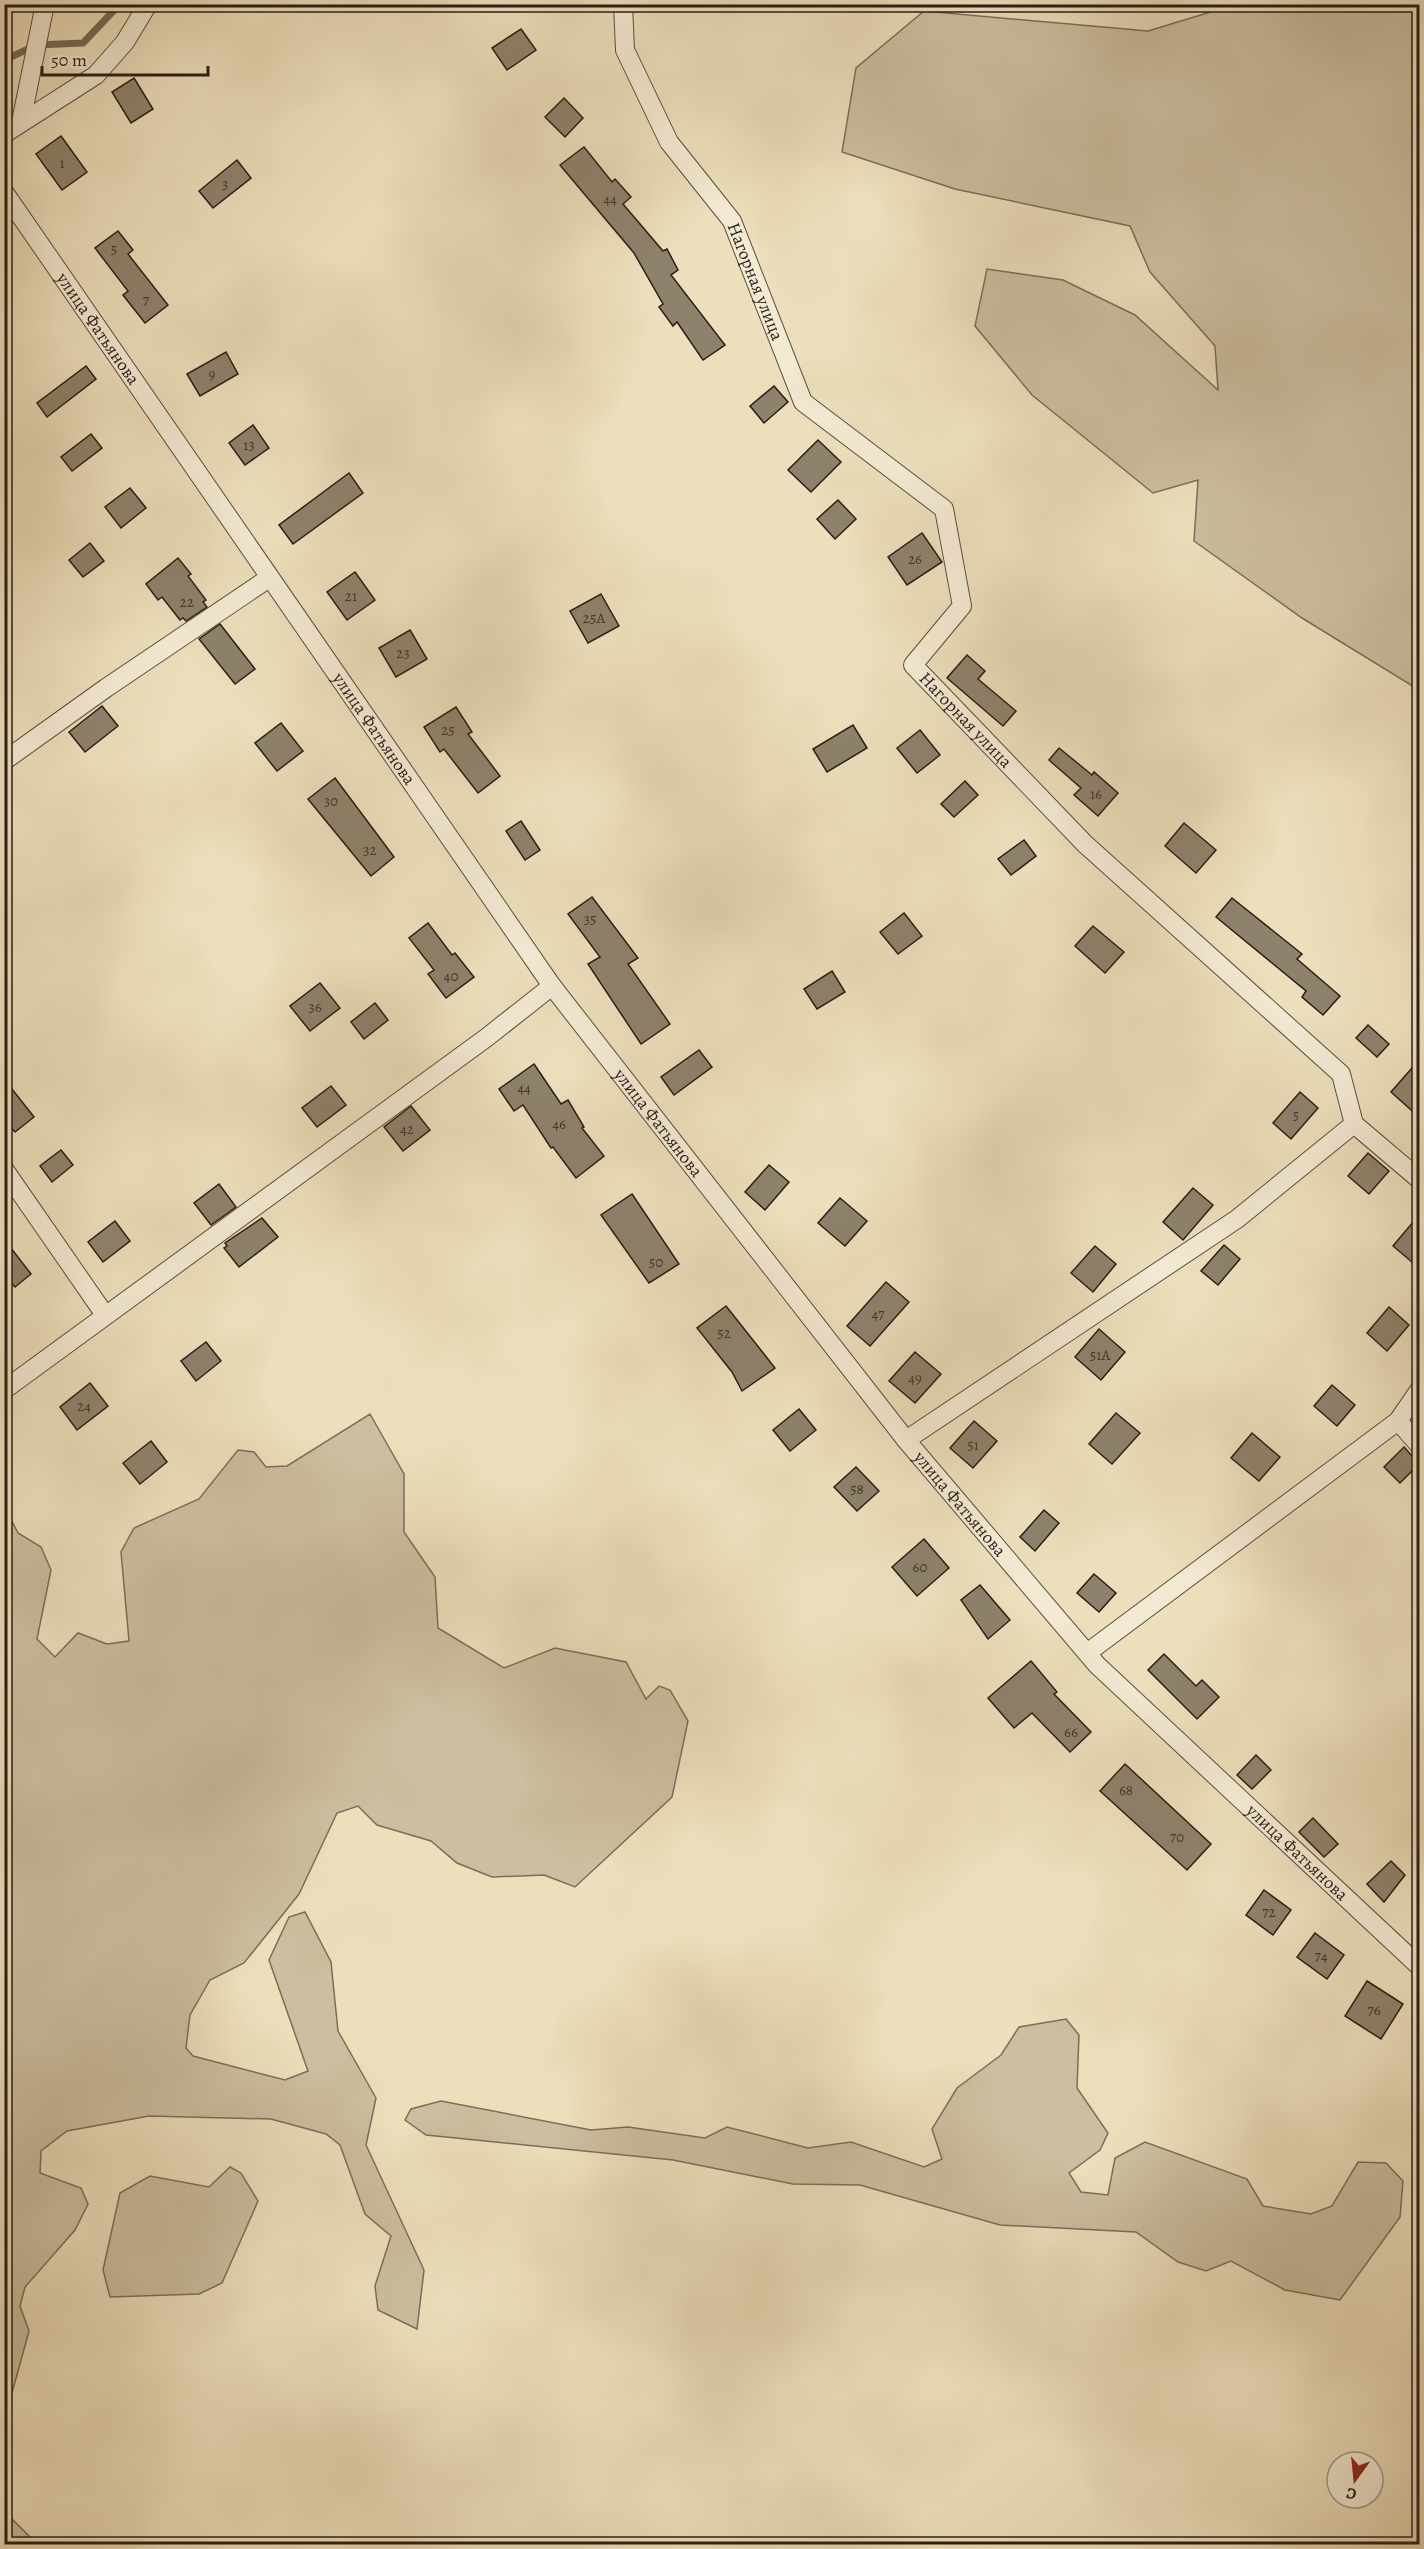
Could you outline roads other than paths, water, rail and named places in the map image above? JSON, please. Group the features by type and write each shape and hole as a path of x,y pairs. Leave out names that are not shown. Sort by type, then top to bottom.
{"street":[{"path":"21,122 45,4"},
{"path":"4,134 96,75 125,42 148,4"},
{"name":"Нагорная улица","path":"623,4 625,50 669,142 732,221 804,402 944,509 962,606 913,665 1085,844 1341,1074 1353,1124"},
{"name":"улица Фатьянова","path":"4,192 269,578 419,790 552,986 906,1440 1087,1653 1419,1967"},
{"path":"4,761 106,688 269,578"},
{"path":"4,1390 486,1038 552,986"},
{"path":"906,1440 1237,1220 1353,1124 1419,1180"},
{"path":"4,1169 105,1315"},
{"path":"1087,1653 1398,1421 1419,1389"},
{"path":"1398,1421 1419,1446"}],"waterway":[{"path":"4,60 37,45 83,43 120,4"}]}
